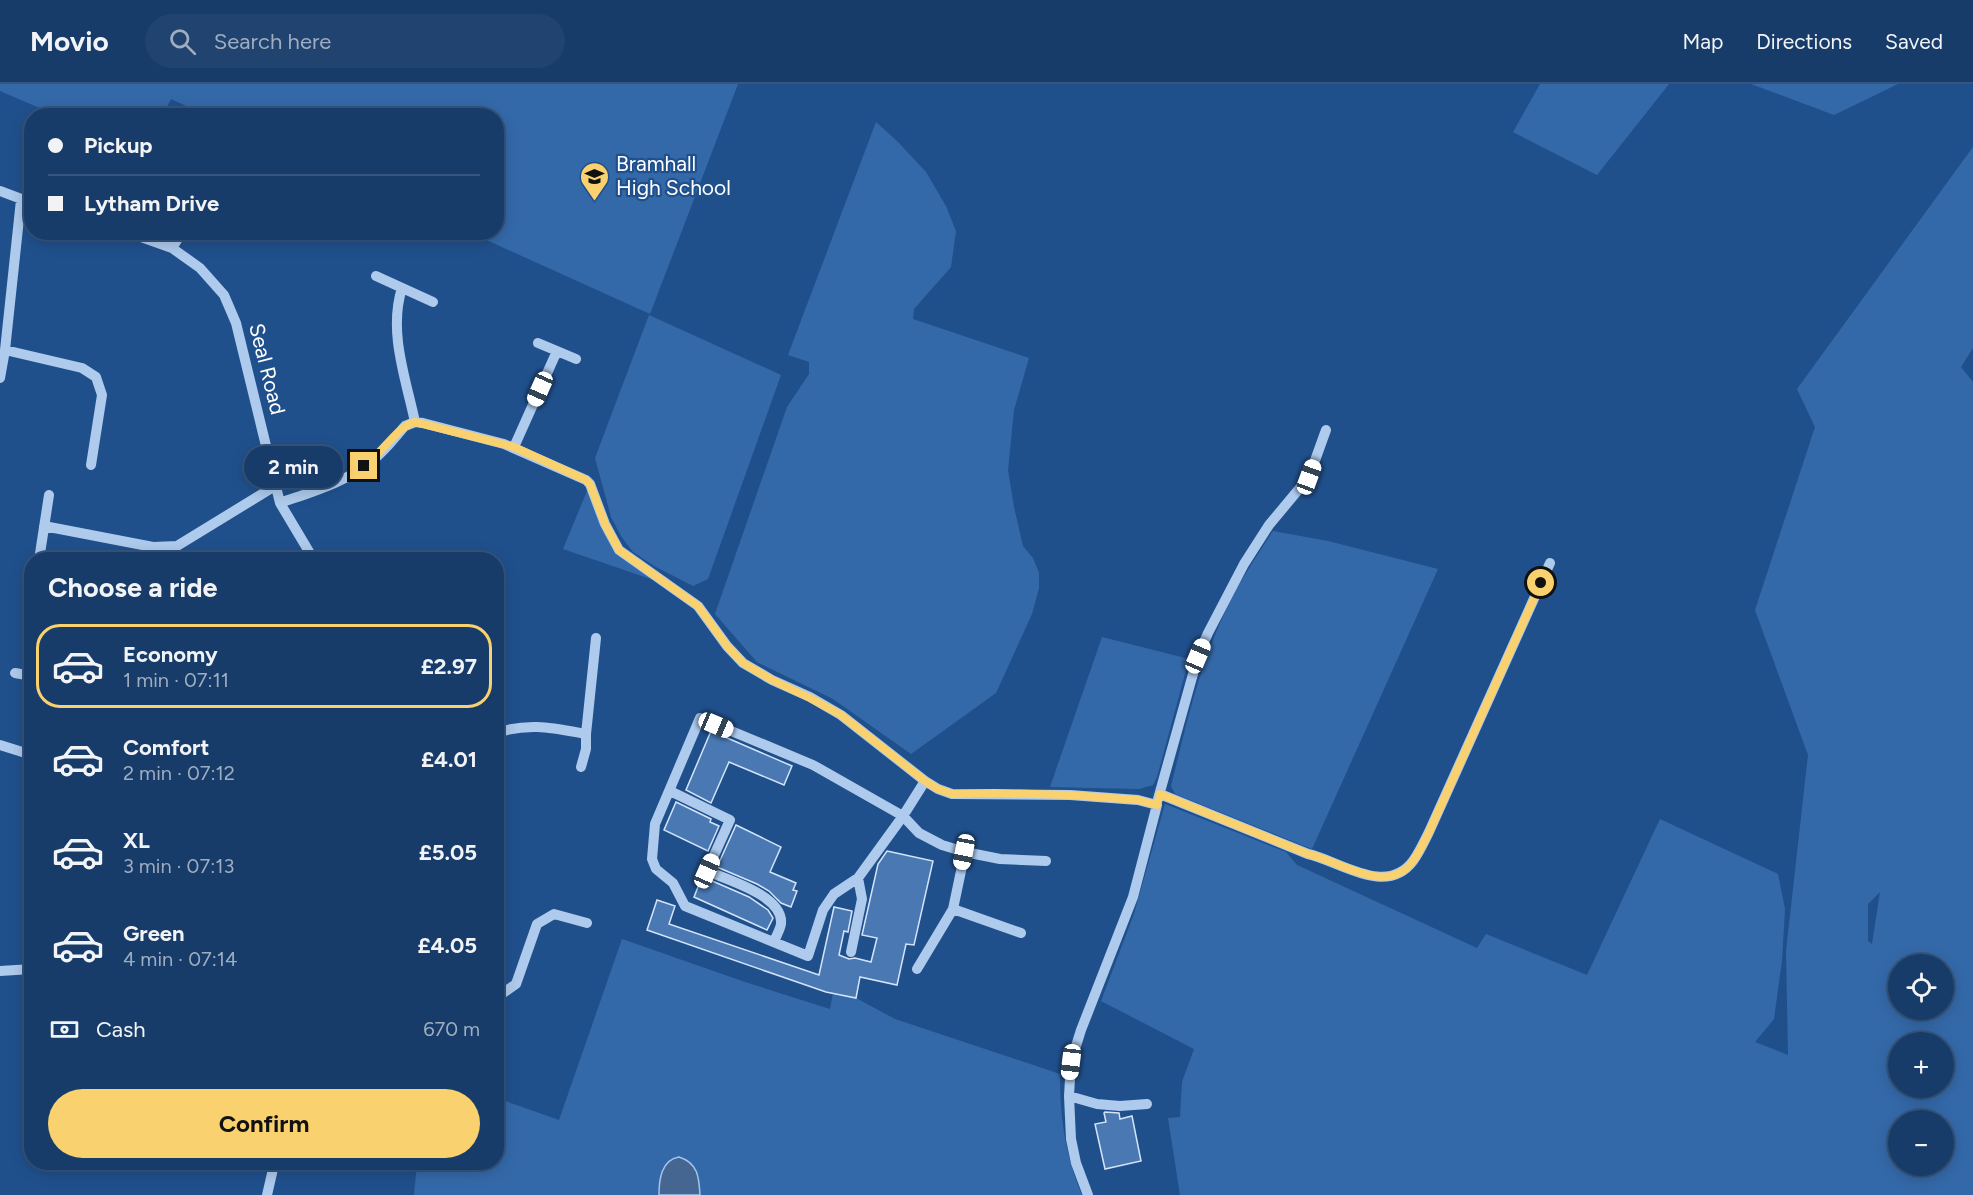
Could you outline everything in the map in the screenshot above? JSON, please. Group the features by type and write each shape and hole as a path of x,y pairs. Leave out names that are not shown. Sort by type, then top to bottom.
{"street":[{"path":"0,191 24,201"},
{"path":"0,378 5,350 5,302 24,212"},
{"name":"Seal Road","path":"150,240 172,248 200,268 224,295 236,323 280,503 309,552"},
{"path":"172,248 177,240"},
{"path":"376,276 433,302"},
{"path":"402,288 396,318 397,337 415,422"},
{"path":"538,343 576,359"},
{"path":"5,350 82,368 96,377 102,395 91,465"},
{"path":"514,447 557,351"},
{"path":"280,503 313,492 353,473 374,460 405,426 415,422 514,447 579,476 590,484 605,524 619,550 698,606 727,646 743,663 841,715 938,789 952,794 1070,795 1138,800 1157,805"},
{"path":"1088,1195 1076,1163 1071,1139 1069,1096 1071,1062 1075,1048 1133,897 1198,656 1244,564 1263,535 1309,477 1326,430"},
{"path":"44,526 153,547 177,546 275,486"},
{"path":"40,552 49,495"},
{"path":"1160,794 1371,877 1395,875 1406,869 1429,832 1550,563"},
{"path":"581,767 586,749 596,638"},
{"path":"15,673 24,675"},
{"path":"925,781 903,816 858,878 834,894 823,910 808,956 685,906 673,884 656,869 651,859 655,824 700,718 813,765 903,816 919,833 942,845 1000,859 1046,861"},
{"path":"504,730 516,726 544,726 586,734"},
{"path":"0,745 24,752"},
{"path":"670,791 730,820 707,871 767,897 778,909 781,923 774,942"},
{"path":"917,969 953,909 964,852"},
{"path":"851,952 861,899 858,878"},
{"path":"953,909 1021,933"},
{"path":"504,992 516,984 537,924 554,914 587,923"},
{"path":"0,971 24,970"},
{"path":"1069,1096 1097,1104 1120,1106 1147,1104"},
{"path":"267,1195 271,1170"}],"shaded area":[{"name":"Bramhall High School","path":"0,84 738,84 650,314 486,240 504,240 504,108 191,108 171,99 166,108 40,108 0,91"},
{"path":"1540,84 1669,84 1597,175 1513,132"},
{"path":"1751,84 1898,84 1834,115"},
{"path":"876,122 926,172 946,206 956,231 951,267 914,309 913,319 1029,358 1014,410 1008,470 1023,546 1033,558 1039,573 1039,588 1032,614 996,693 911,754 833,699 757,662 715,614 787,407 809,374 809,362 788,355"},
{"path":"1973,147 1973,348 1961,367 1973,382 1973,1195 1180,1195 1168,1118 1180,1117 1182,1082 1194,1049 1101,1001 1134,914 1165,804 1286,852 1297,865 1477,948 1486,934 1587,975 1660,819 1778,874 1785,909 1782,960 1774,1019 1755,1042 1788,1055 1786,951 1808,755 1755,610 1815,427 1797,389","holes":["1880,892 1872,944 1868,941 1868,904"]},
{"path":"649,315 781,375 708,579 693,586 633,552 611,517 595,458"},
{"path":"590,484 612,539 668,585 563,549"},
{"path":"1273,531 1328,541 1438,569 1312,849 1175,794 1171,786 1194,696 1216,631 1248,569"},
{"path":"1102,637 1189,659 1157,777 1153,785 1139,789 1050,787"},
{"path":"622,939 830,1009 833,993 856,998 895,1019 1060,1074 1065,1136 1071,1165 1082,1195 414,1195 416,1170 504,1170 504,1100 559,1120"},
{"path":"679,1157 694,1167 698,1177 700,1195 659,1195 662,1171 668,1162"}],"building":[{"path":"711,731 792,766 784,785 729,762 711,803 686,790"},
{"path":"676,802 711,819 710,822 719,826 708,851 664,830"},
{"path":"736,825 781,847 770,872 796,883 793,890 797,891 791,907 781,903 769,891 757,884 717,867"},
{"path":"887,851 933,861 914,945 906,944 897,985 860,977 856,998 826,992 647,930 657,900 675,906 669,924 819,975 834,907 852,911 848,932 844,931 839,955 871,962 877,938 862,935 878,864"},
{"path":"710,880 749,897 768,910 773,918 767,930 694,897 700,882 708,885"},
{"path":"1105,1112 1119,1113 1120,1119 1132,1116 1141,1161 1105,1169 1095,1124 1106,1122"}],"place":[{"name":"Bramhall High School","path":"595,202"}],"route":[{"path":"364,466 374,460 405,426 415,422 514,447 586,480 590,484 605,524 619,550 698,606 727,646 743,663 841,715 938,789 952,794 1037,793 1138,800 1157,805 1160,794 1371,877 1395,875 1406,869 1413,861 1429,832 1541,583"}]}
